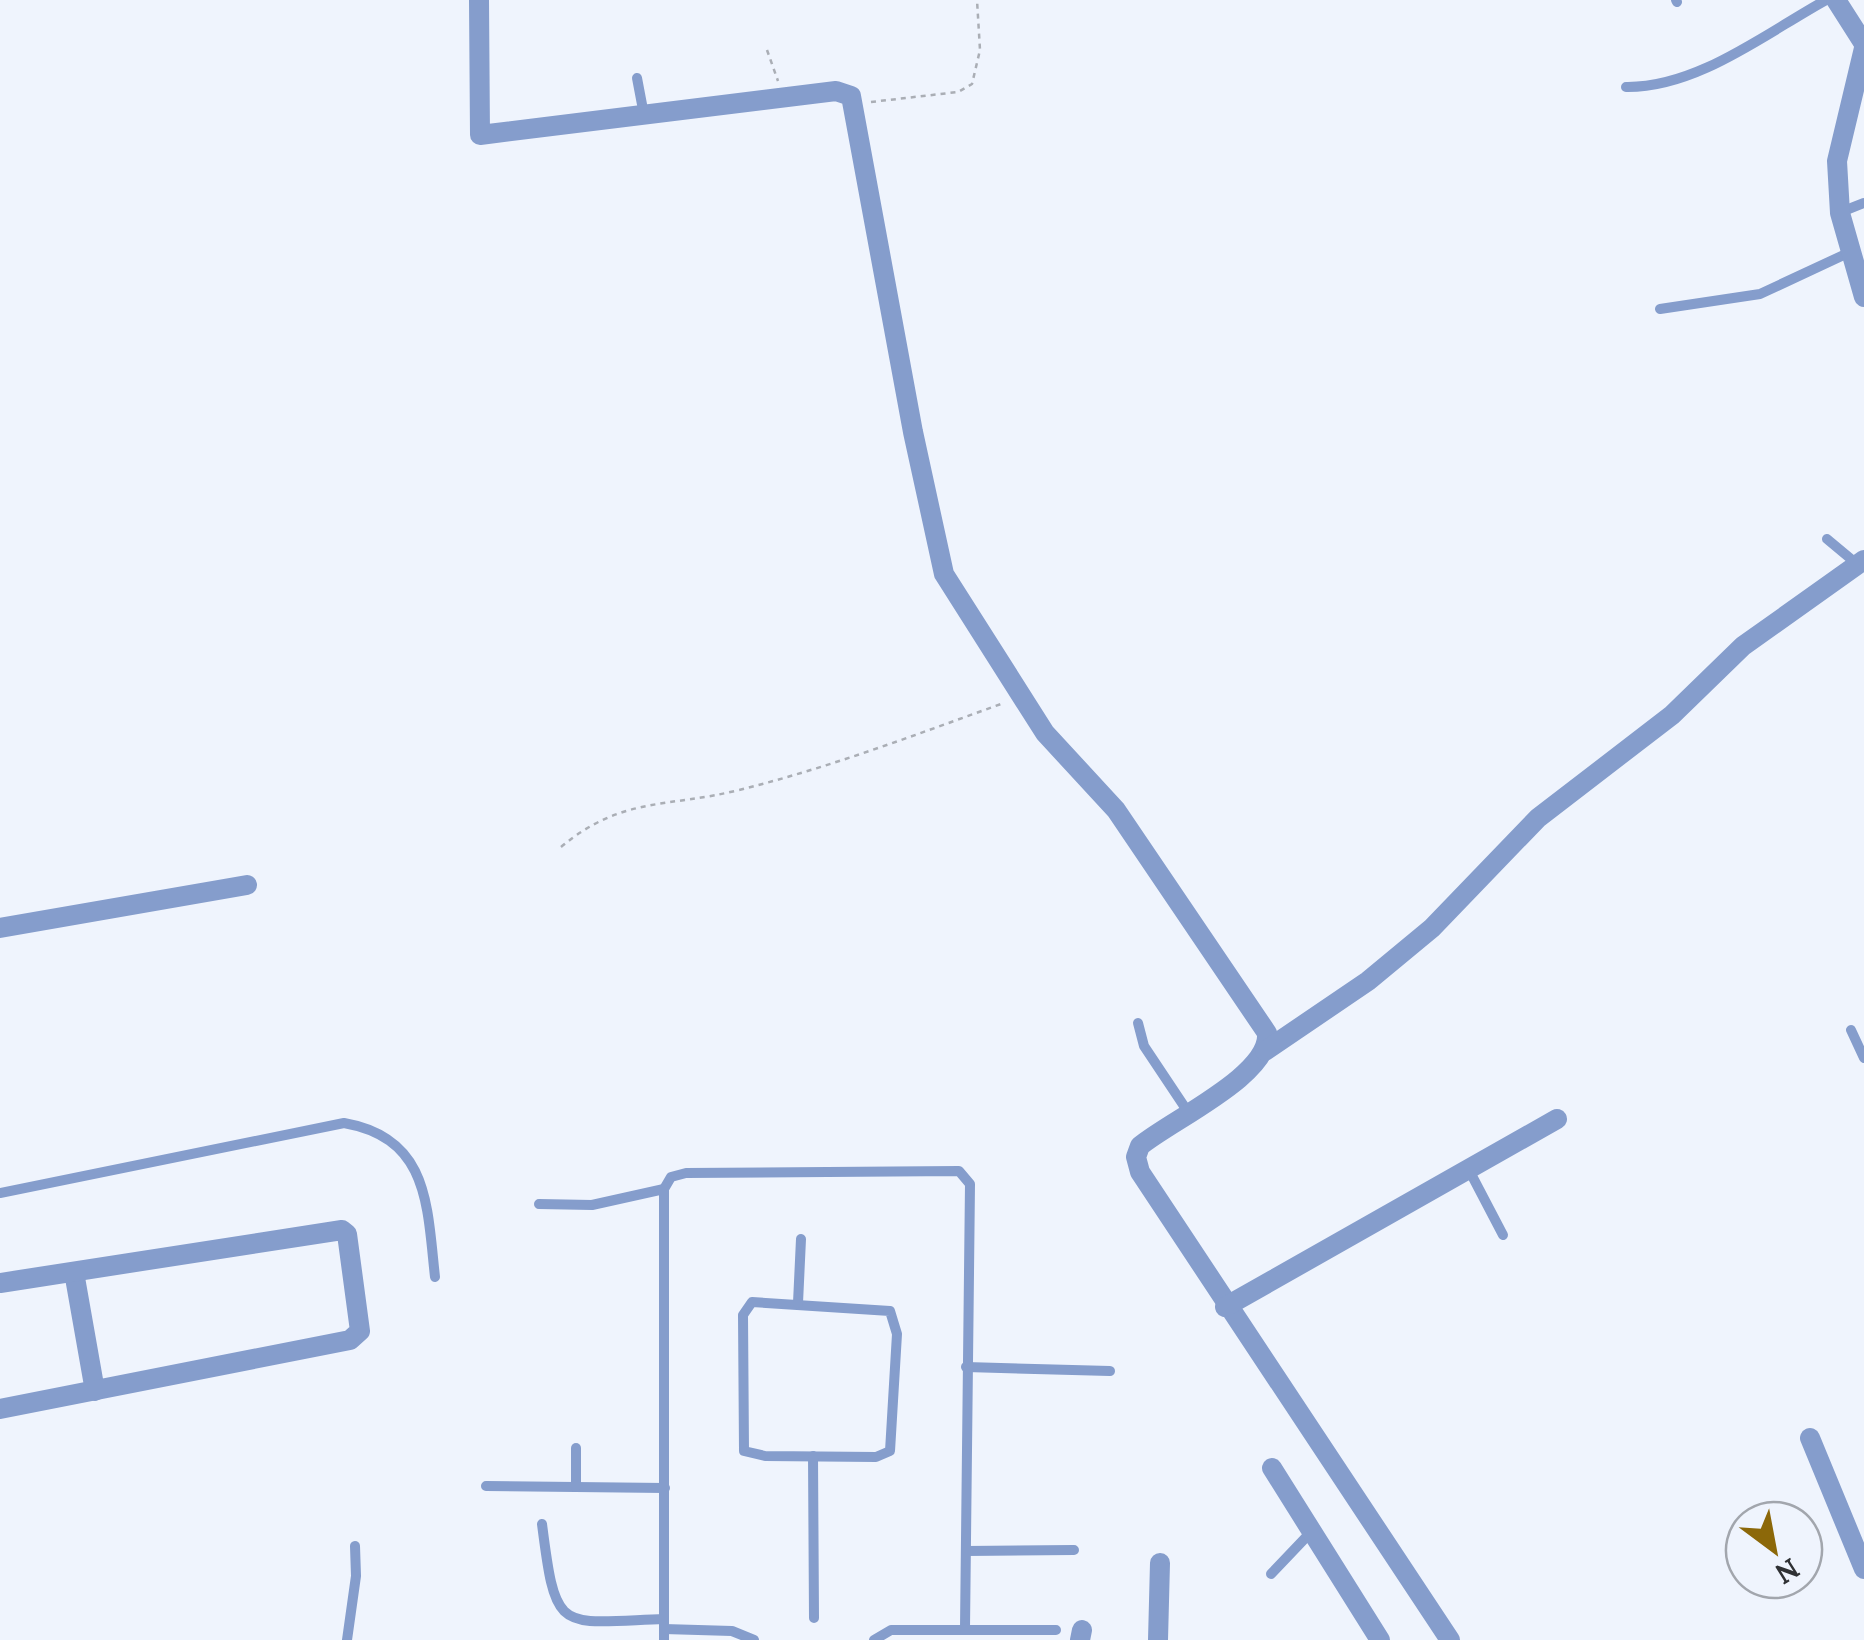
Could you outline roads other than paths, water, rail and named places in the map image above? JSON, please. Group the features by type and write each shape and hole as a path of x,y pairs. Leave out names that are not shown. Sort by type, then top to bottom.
{"street":[{"path":"478,0 480,136 846,92 854,104 936,548 957,598 1064,758 1094,784 1144,849 1263,1023 1265,1051"},
{"path":"1836,0 1864,46 1838,161 1840,213 1848,253 1864,297"},
{"path":"1450,1640 1151,1192 1136,1157 1140,1146 1250,1069 1265,1051 1368,981 1432,928 1538,818 1672,715 1743,646 1861,562"},
{"path":"0,928 248,885"},
{"path":"1225,1307 1557,1118"},
{"path":"0,1283 342,1230 347,1234 360,1331 354,1337 0,1408"},
{"path":"74,1272 95,1390"},
{"path":"1810,1438 1864,1569"},
{"path":"1272,1468 1380,1640"},
{"path":"1158,1640 1160,1562"}],"lane":[{"path":"1626,87 1657,87 1692,74 1826,0"},
{"path":"636,78 644,116"},
{"path":"1840,213 1864,202"},
{"path":"1660,308 1760,294 1848,253"},
{"path":"1827,539 1861,562"},
{"path":"1138,1022 1144,1046 1188,1112"},
{"path":"1851,1030 1864,1058"},
{"path":"0,1193 344,1123 372,1128 387,1134 404,1153 419,1180 435,1277"},
{"path":"1469,1169 1503,1235"},
{"path":"664,1629 664,1188 671,1177 959,1172 972,1190 966,1368 965,1628"},
{"path":"538,1204 592,1205 664,1188"},
{"path":"798,1303 801,1238"},
{"path":"762,1301 798,1303 882,1308 895,1319 890,1451 876,1457 747,1455 742,1446 743,1310 762,1301"},
{"path":"966,1368 1110,1371"},
{"path":"576,1448 576,1487"},
{"path":"812,1456 814,1618"},
{"path":"486,1486 665,1488"},
{"path":"542,1524 549,1584 562,1612 587,1620 664,1629 732,1631 754,1640"},
{"path":"1271,1574 1311,1532"},
{"path":"346,1640 356,1576 355,1546"},
{"path":"966,1550 1074,1550"},
{"path":"874,1640 891,1630 965,1628 982,1634 1056,1630"}]}
